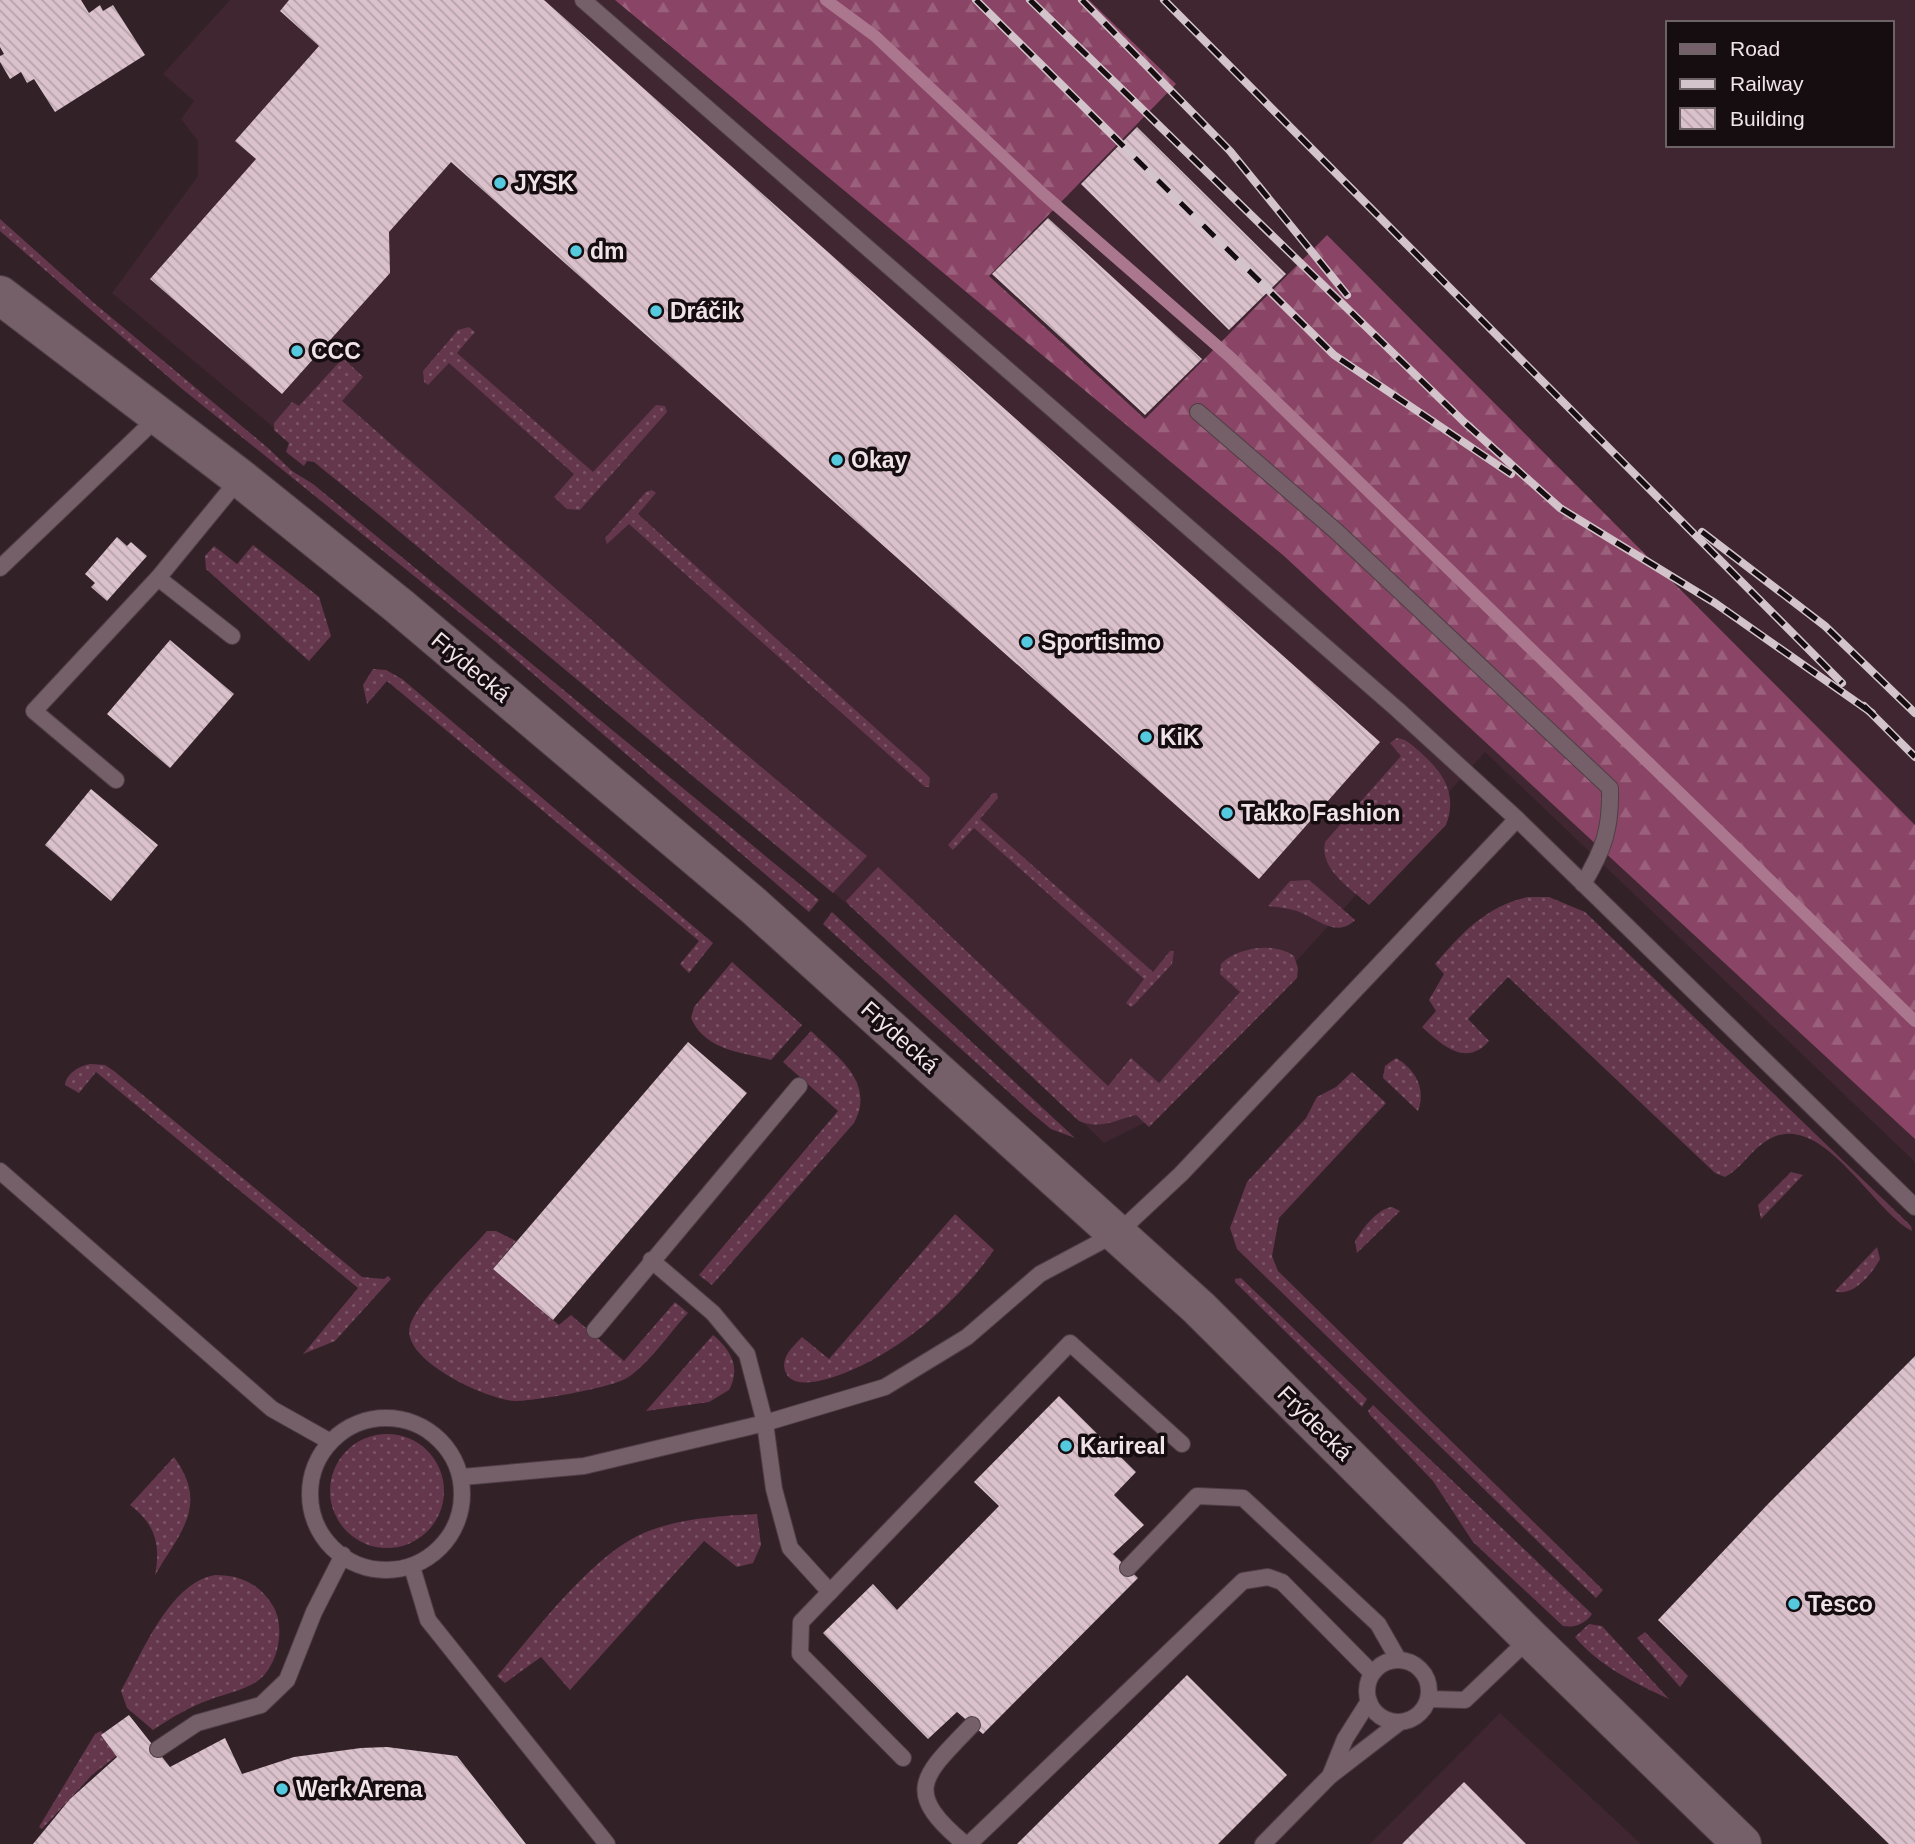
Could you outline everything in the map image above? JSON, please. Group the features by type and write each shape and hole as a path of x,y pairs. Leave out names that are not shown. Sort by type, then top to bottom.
{"main road":[{"name":"Frýdecká","path":"0,295 240,478 399,606 754,906 1119,1232 1220,1328 1530,1638 1742,1844"}],"lane":[{"path":"583,0 1398,710 1517,818 1915,1207"},
{"path":"1198,412 1336,531 1611,788 1611,822 1598,860 1583,884"},
{"path":"0,568 159,416"},
{"path":"116,779 34,711 158,578 240,478"},
{"path":"158,578 232,636"},
{"path":"462,1478 584,1466 765,1423 885,1387 967,1337 1040,1274 1119,1232 1217,1138 1517,818"},
{"path":"595,1330 799,1086"},
{"path":"0,1171 272,1409 328,1441"},
{"path":"651,1261 713,1313 747,1354 765,1423 774,1489 790,1548 830,1592"},
{"path":"903,1758 800,1654 801,1622 1070,1343 1182,1444"},
{"path":"396,1417 426,1427 449,1448 462,1478 463,1505 453,1531 436,1553 412,1567 384,1571 357,1565 331,1548 314,1521 309,1489 317,1459 328,1441 365,1420 396,1417"},
{"path":"1128,1568 1197,1496 1243,1498 1378,1624 1398,1659"},
{"path":"158,1749 197,1723 261,1704 287,1679 314,1612 342,1555"},
{"path":"412,1567 428,1620 607,1844"},
{"path":"972,1725 937,1761 925,1782 925,1802 940,1824 967,1844 1243,1581 1268,1577 1282,1582 1372,1673"},
{"path":"1429,1699 1465,1700 1530,1638"},
{"path":"1263,1844 1330,1776 1399,1722 1418,1715 1429,1699 1430,1690 1424,1671 1407,1660 1398,1659 1388,1661 1372,1673 1368,1682 1369,1701 1381,1717 1399,1722"},
{"path":"1330,1776 1345,1739 1369,1701"}],"shaded area":[{"path":"230,0 1915,0 1915,1162 1485,752 1156,1117 1104,1143 917,962 112,293 198,176 198,141 181,119 194,101 163,74"},
{"path":"0,219 94,303 292,471 313,484 819,900 809,912 496,642 181,388 0,231"},
{"path":"469,327 475,332 457,353 593,472 656,405 665,406 667,412 580,510 567,509 554,497 574,474 449,363 428,385 424,382 423,371 458,330"},
{"path":"343,358 363,377 342,401 696,712 867,856 833,893 314,462 307,461 304,466 286,452 289,443 274,430 274,423 292,402 299,406"},
{"path":"652,490 656,493 638,514 922,770 930,778 929,787 925,787 629,524 607,544 605,538 646,492"},
{"path":"253,545 319,597 331,636 309,661 206,569 205,556 214,546 237,564"},
{"path":"373,669 386,670 402,679 713,943 689,973 680,964 699,941 387,681 367,704 363,685"},
{"path":"1397,738 1412,745 1435,767 1449,794 1449,814 1446,825 1369,905 1332,870 1324,852 1325,842 1401,756 1390,743"},
{"path":"993,793 997,793 998,798 980,819 1153,972 1170,951 1174,951 1172,964 1131,1007 1126,1003 1144,979 974,828 953,850 948,845"},
{"path":"878,867 1108,1086 1131,1058 1159,1083 1240,992 1220,974 1221,964 1228,958 1256,948 1277,949 1294,956 1298,968 1297,978 1149,1127 1136,1115 1108,1123 1087,1124 1079,1121 849,905 846,901"},
{"path":"1309,880 1355,920 1341,928 1334,927 1297,911 1268,906 1290,881"},
{"path":"1528,897 1549,897 1585,912 1911,1226 1912,1231 1881,1205 1831,1153 1813,1140 1795,1134 1776,1136 1768,1140 1725,1177 1715,1173 1508,977 1468,1019 1489,1041 1480,1049 1472,1053 1454,1051 1429,1034 1422,1027 1436,1011 1429,1000 1444,974 1435,964 1465,932 1487,914"},
{"path":"832,912 1075,1138 1051,1129 1034,1115 823,924"},
{"path":"732,962 802,1025 771,1060 736,1052 714,1043 697,1029 691,1018 694,1007"},
{"path":"811,1031 850,1071 857,1083 860,1108 854,1123 712,1285 699,1275 838,1111 783,1062"},
{"path":"1396,1058 1409,1068 1418,1081 1421,1095 1418,1111 1383,1078 1385,1066"},
{"path":"90,1064 105,1065 114,1071 362,1277 384,1279 388,1276 391,1279 335,1341 303,1354 358,1288 96,1072 79,1093 65,1085 74,1071"},
{"path":"1352,1072 1386,1103 1279,1218 1272,1256 1278,1271 1603,1590 1596,1598 1237,1249 1230,1228 1247,1182 1306,1118 1317,1097 1336,1087"},
{"path":"1791,1172 1803,1175 1761,1219 1758,1205"},
{"path":"1392,1207 1400,1211 1357,1253 1355,1241 1362,1230 1376,1215"},
{"path":"955,1214 994,1250 955,1297 908,1338 866,1363 828,1379 814,1382 792,1380 786,1373 784,1362 802,1337 829,1359"},
{"path":"487,1231 496,1231 516,1241 493,1269 559,1325 571,1315 624,1361 675,1302 688,1313 641,1367 616,1383 572,1393 515,1401 486,1394 449,1376 418,1352 411,1339 410,1326 433,1290"},
{"path":"1877,1247 1880,1259 1867,1278 1848,1291 1835,1291"},
{"path":"1241,1278 1367,1399 1362,1407 1235,1282 1235,1279"},
{"path":"713,1335 725,1347 732,1360 734,1374 729,1390 709,1402 646,1411"},
{"path":"1373,1405 1592,1614 1579,1624 1563,1626 1473,1542 1433,1481 1370,1415 1368,1411"},
{"path":"387,1434 409,1438 428,1450 440,1469 444,1491 440,1513 428,1532 409,1544 387,1548 365,1544 346,1532 334,1513 330,1491 334,1469 346,1450 365,1438"},
{"path":"174,1457 184,1474 190,1504 182,1531 155,1575 157,1554 154,1536 145,1520 130,1505"},
{"path":"757,1514 761,1545 753,1563 737,1567 704,1541 570,1690 541,1657 505,1683 497,1676 585,1575 626,1543 646,1532 673,1524"},
{"path":"215,1575 248,1582 268,1598 279,1624 275,1656 259,1680 194,1706 153,1730 127,1708 121,1691 148,1640 171,1605 184,1591"},
{"path":"1589,1624 1602,1626 1669,1699 1619,1673 1585,1648 1575,1637"},
{"path":"1645,1632 1688,1676 1680,1687 1637,1638"},
{"path":"1500,1713 1641,1844 1370,1844"},
{"path":"101,1731 120,1753 92,1775 42,1829 39,1827 95,1734"}],"green space":[{"path":"615,0 1089,0 1176,84 989,276 1145,419 1327,235 1915,825 1915,1139 1284,556"}],"building":[{"path":"0,0 81,0 89,13 100,5 103,11 113,5 145,55 55,112 34,79 27,83 21,72 10,79 0,62 0,56 4,54 0,47"},
{"path":"289,0 544,0 1380,742 1259,879 451,162 389,232 390,273 282,394 150,279 256,159 235,141 319,46 280,11"},
{"path":"1137,127 1286,274 1229,330 1081,184"},
{"path":"1048,218 1202,359 1145,415 992,274"},
{"path":"117,537 127,546 131,542 147,556 107,601 91,587 95,583 85,574"},
{"path":"170,640 234,694 170,768 107,714"},
{"path":"91,789 158,845 111,901 45,845"},
{"path":"688,1042 747,1093 553,1320 493,1269"},
{"name":"Tesco","path":"1915,1356 1915,1844 1889,1844 1658,1620"},
{"path":"1059,1396 1136,1472 1114,1495 1144,1525 1113,1554 1138,1578 983,1734 957,1712 928,1739 823,1633 873,1584 897,1610 999,1506 974,1482"},
{"path":"1187,1675 1287,1775 1218,1844 1017,1844"},
{"name":"Werk Arena","path":"129,1715 170,1767 225,1738 242,1774 294,1757 361,1748 387,1747 457,1756 526,1844 33,1844 70,1799 117,1757 101,1735"},
{"path":"1464,1782 1526,1844 1402,1844"}],"waterway":[{"path":"826,0 875,36 1041,192 1230,357 1915,1021"}],"railway":[{"path":"976,0 1334,355 1511,474"},
{"path":"1030,0 1464,422 1560,508 1715,603 1872,713"},
{"path":"1082,0 1230,151 1347,295"},
{"path":"1164,0 1842,683"},
{"path":"1702,532 1825,626 1915,713"},
{"path":"1864,706 1915,757"}],"place":[{"name":"JYSK","path":"500,183"},
{"name":"dm","path":"576,251"},
{"name":"Dráčik","path":"656,311"},
{"name":"CCC","path":"297,351"},
{"name":"Okay","path":"837,460"},
{"name":"Sportisimo","path":"1027,642"},
{"name":"KiK","path":"1146,737"},
{"name":"Takko Fashion","path":"1227,813"},
{"name":"Karireal","path":"1066,1446"},
{"name":"Tesco","path":"1794,1604"},
{"name":"Werk Arena","path":"282,1789"}]}
